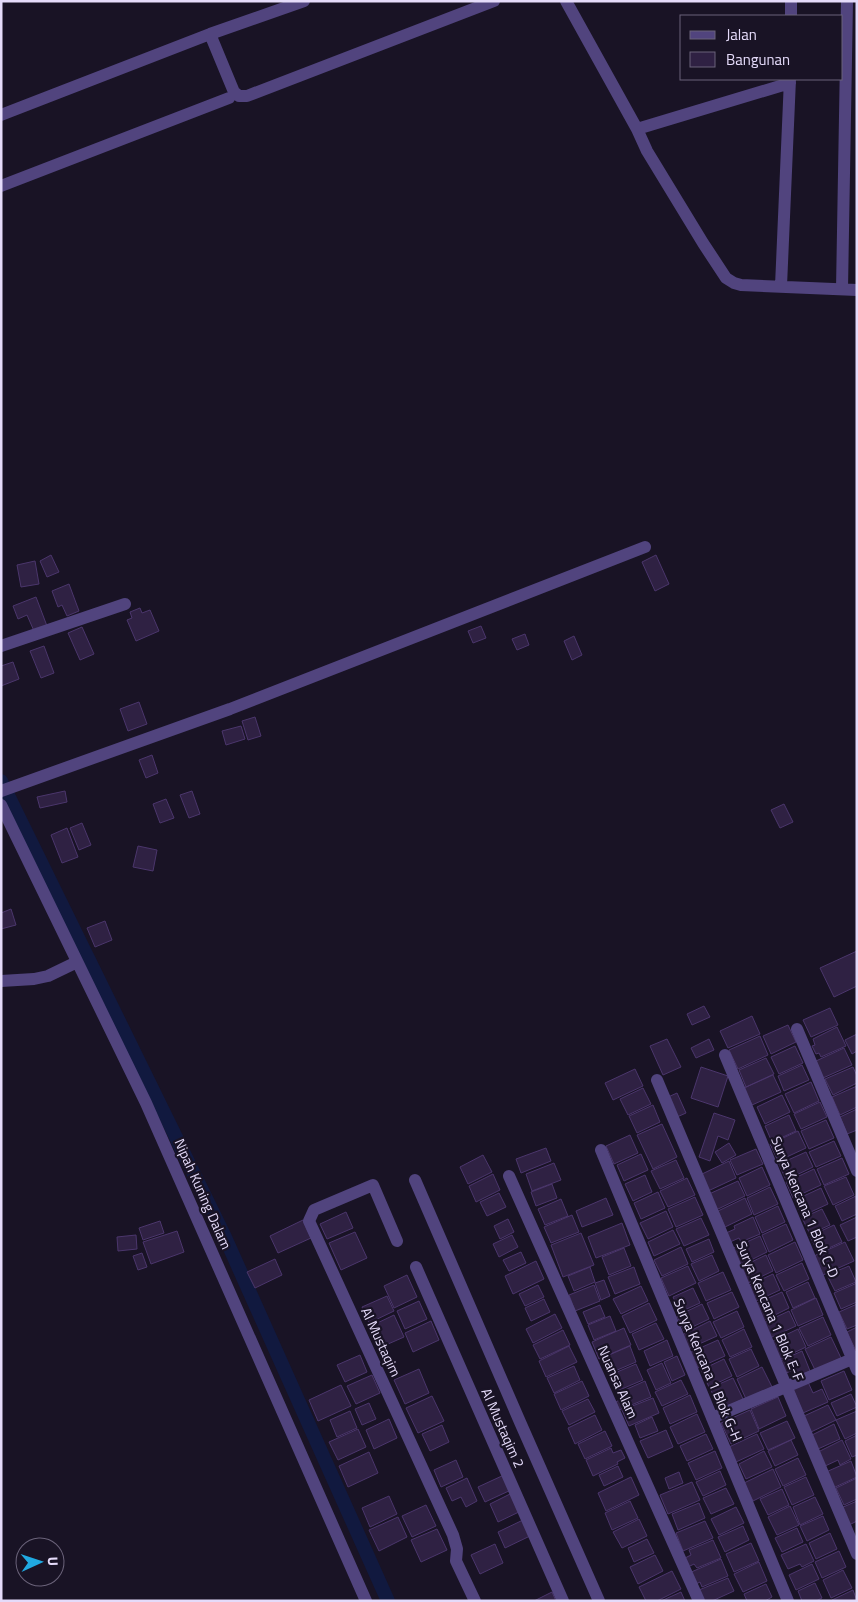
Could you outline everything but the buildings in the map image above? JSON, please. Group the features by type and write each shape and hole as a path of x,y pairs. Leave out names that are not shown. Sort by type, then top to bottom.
{"street":[{"path":"1,115 210,34 304,1"},
{"path":"210,34 234,92 239,96 247,96 494,1"},
{"path":"566,1 637,129 647,151 726,278 742,285 857,290"},
{"path":"791,1 791,15"},
{"path":"842,289 847,1"},
{"path":"637,129 790,81 781,286"},
{"path":"1,186 229,98"},
{"path":"6,789 230,710 645,547"},
{"path":"1,646 125,604"},
{"name":"Nipah Kuning Dalam","path":"1,805 146,1103 366,1601"},
{"path":"1,982 41,978 78,962"},
{"path":"797,1029 857,1171"},
{"name":"Surya Kencana 1 Blok C-D","path":"725,1055 855,1362"},
{"name":"Surya Kencana 1 Blok E-F","path":"657,1080 857,1554"},
{"name":"Surya Kencana 1 Blok G-H","path":"600,1150 788,1601"},
{"name":"Nuansa Alam","path":"509,1176 699,1601"},
{"path":"415,1180 599,1601"},
{"name":"Al Mustaqim","path":"398,1241 373,1185 314,1210 309,1221 453,1535 457,1549 456,1561 475,1601"},
{"name":"Al Mustaqim 2","path":"416,1267 563,1601"},
{"path":"712,1418 786,1387 855,1362"}],"waterway":[{"path":"1,781 224,1235 388,1601"}]}
